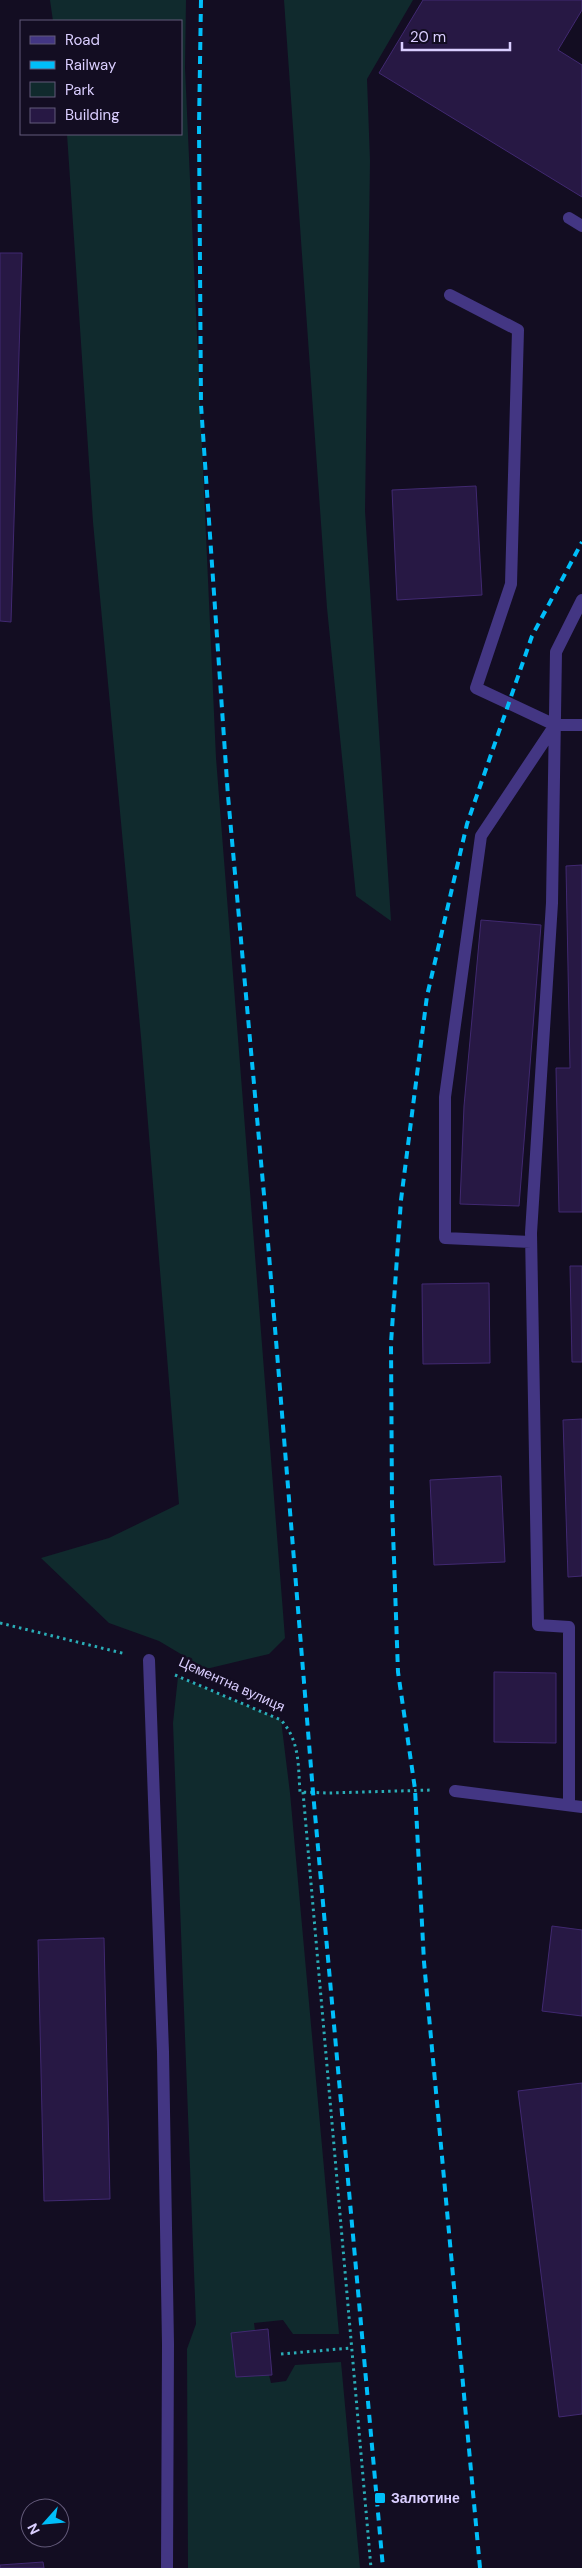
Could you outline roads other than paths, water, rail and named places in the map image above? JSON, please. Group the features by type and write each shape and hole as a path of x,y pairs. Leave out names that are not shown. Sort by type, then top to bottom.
{"street":[{"path":"569,218 582,226"},
{"path":"450,296 518,330 511,584 476,688 555,725 582,725"},
{"path":"569,1804 568,1627 538,1625 532,1242 552,902 556,652 582,600"},
{"path":"532,1242 445,1238 445,1097 481,836 555,725"},
{"path":"149,1660 164,2062 168,2344 167,2568"},
{"path":"455,1791 582,1807"}],"railway":[{"path":"201,0 199,126 201,405 228,796 265,1206 313,1792 383,2568"},
{"path":"480,2568 424,1962 415,1789 398,1672 392,1504 391,1343 401,1200 427,996 467,824 532,636 582,542"}],"place":[{"name":"Залютине","path":"380,2498"}]}
